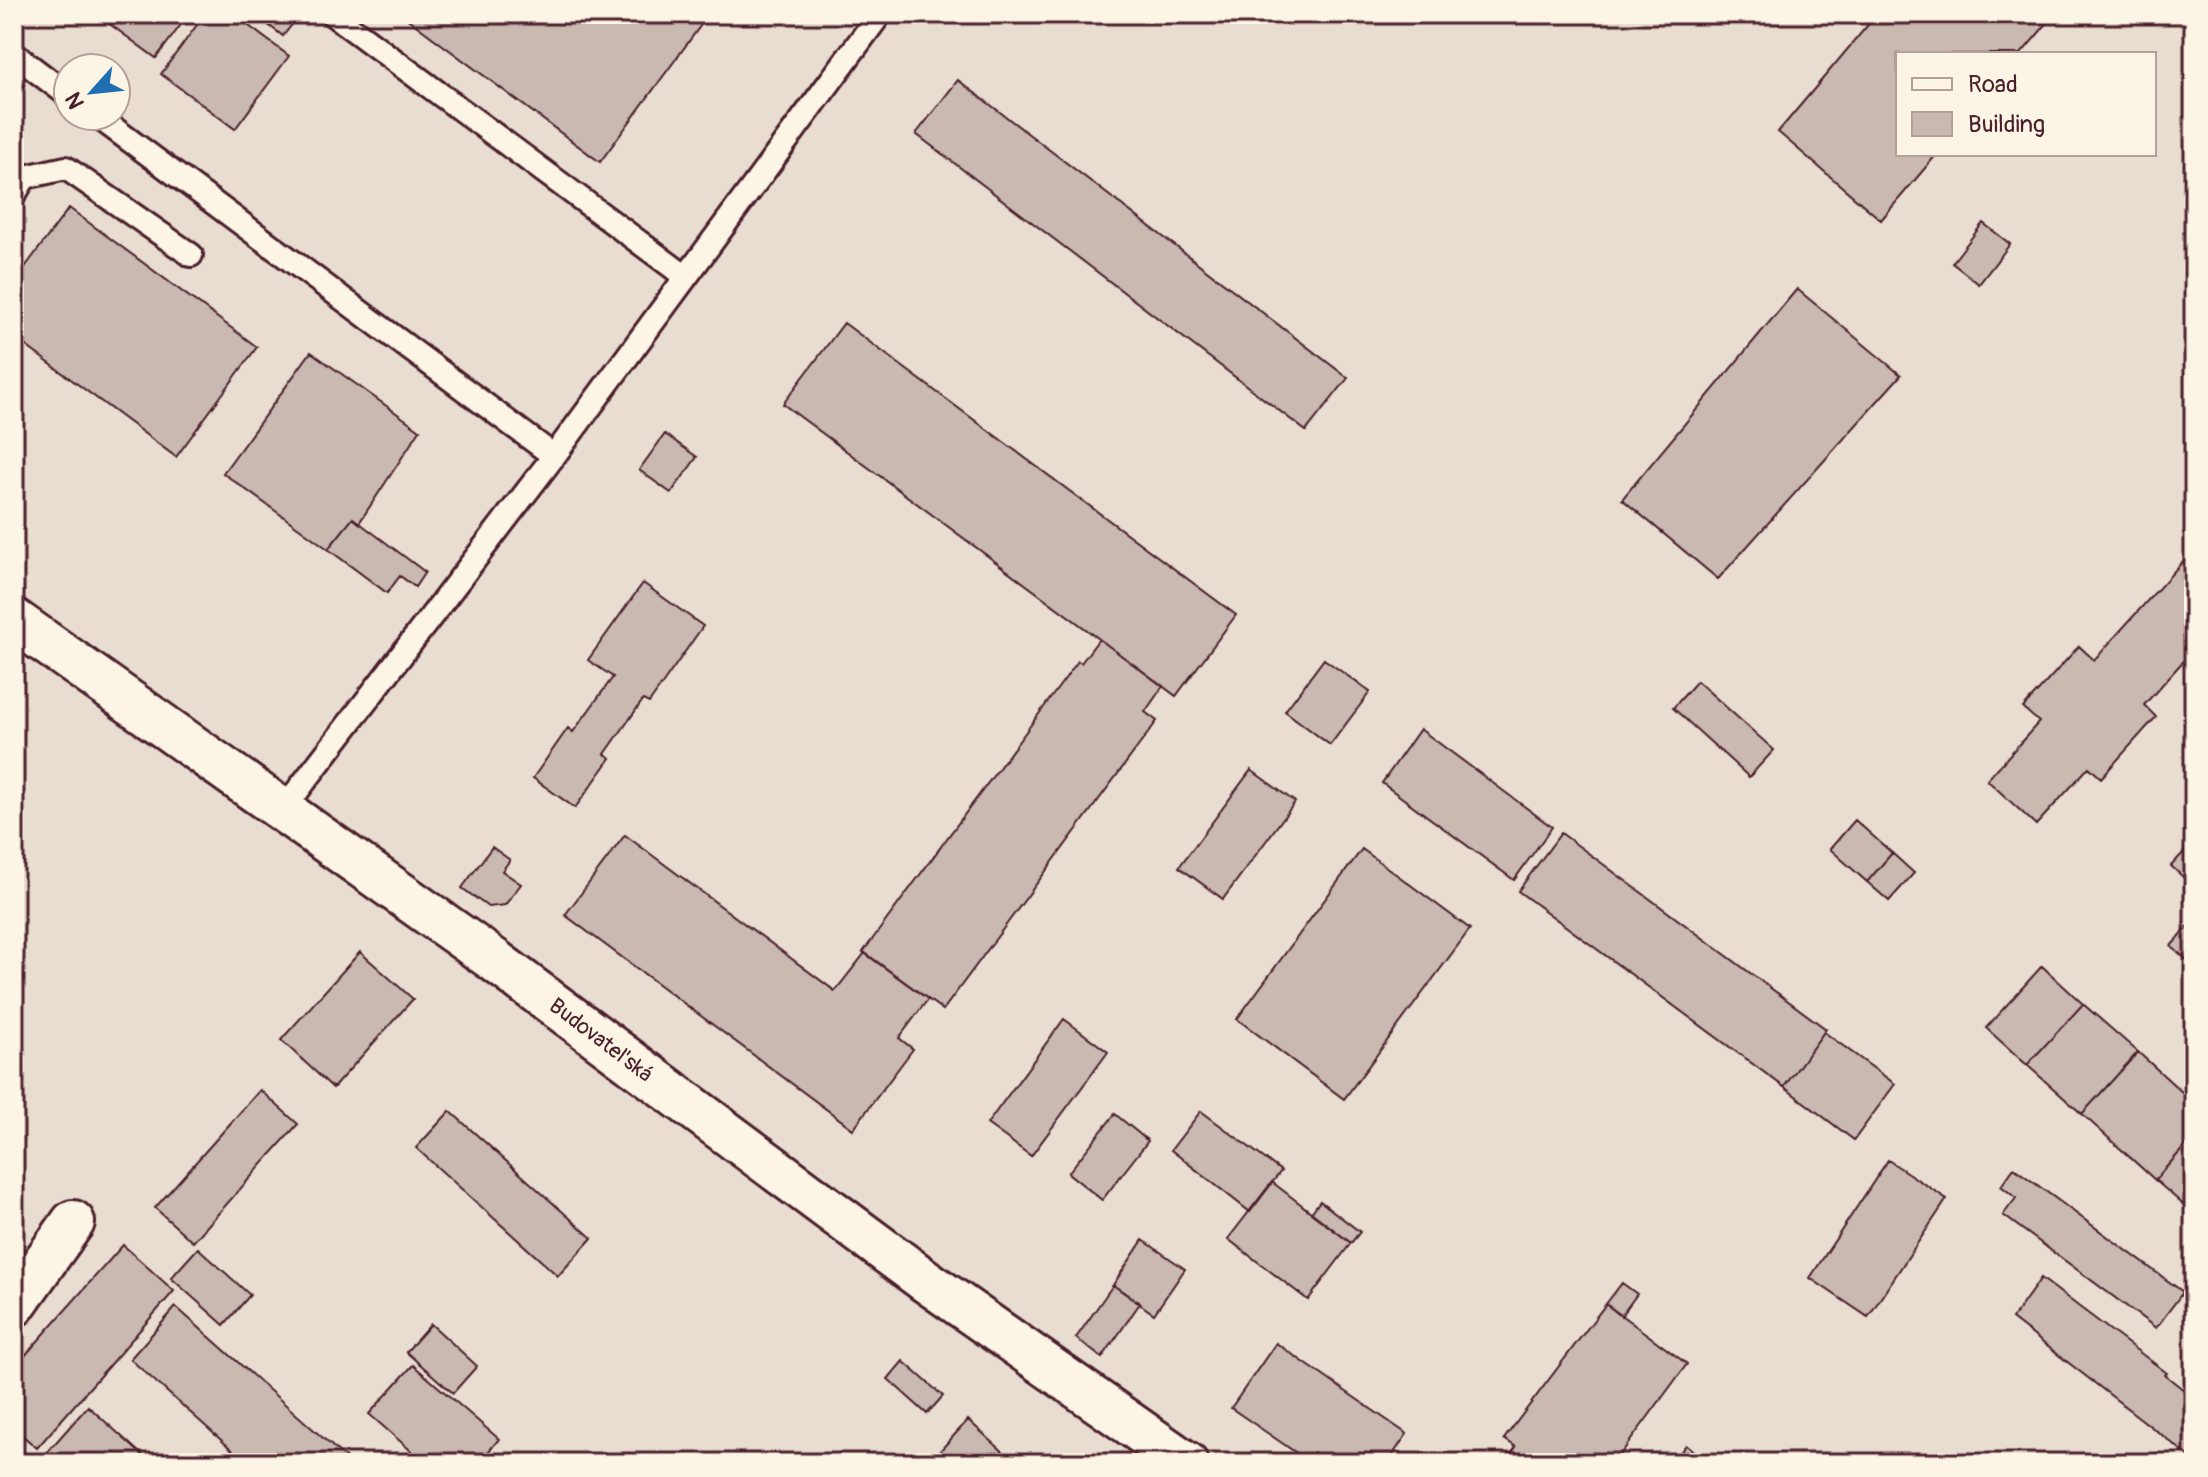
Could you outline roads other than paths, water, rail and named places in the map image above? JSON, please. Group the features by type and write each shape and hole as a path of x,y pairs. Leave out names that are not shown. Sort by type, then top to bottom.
{"street":[{"name":"Budovateľská","path":"14,620 494,960 923,1279 1186,1463"},
{"path":"14,1305 73,1222"}],"lane":[{"path":"332,14 686,277"},
{"path":"282,811 554,456 880,14"},
{"path":"14,54 52,83"},
{"path":"119,132 554,456"},
{"path":"14,195 25,177 66,168 191,255"}]}
